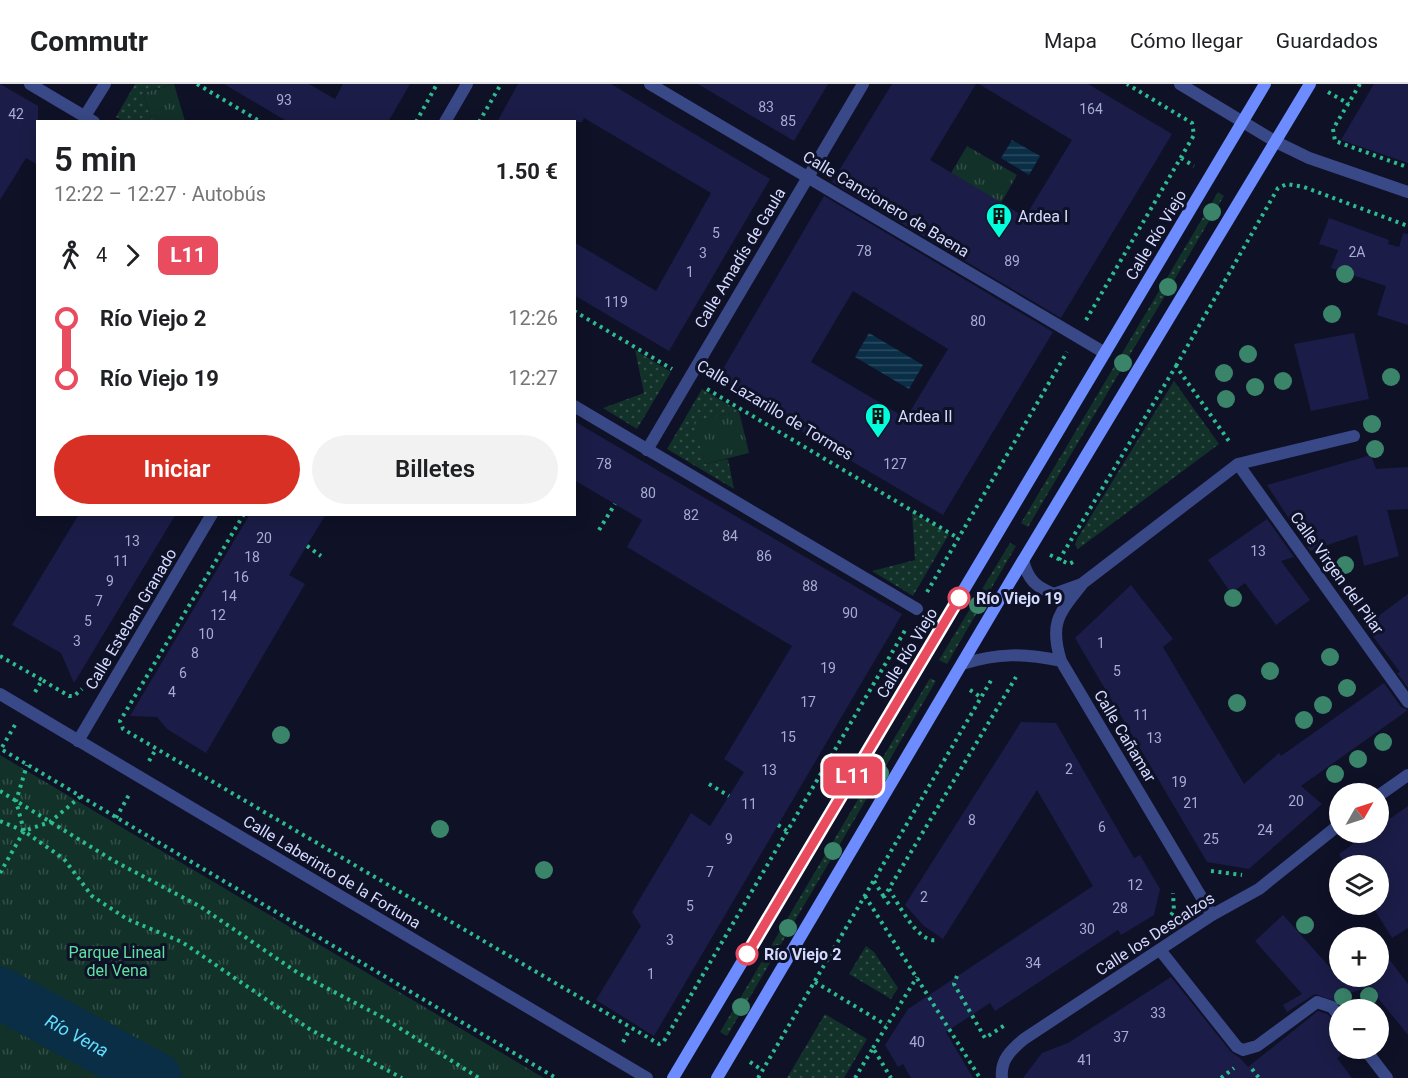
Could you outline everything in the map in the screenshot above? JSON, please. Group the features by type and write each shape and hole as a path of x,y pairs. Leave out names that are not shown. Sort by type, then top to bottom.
{"main road":[{"name":"Calle Río Viejo","path":"673,1078 1265,84"},
{"path":"717,1078 1033,543 1310,84"}],"street":[{"path":"30,84 90,119 105,84"},
{"path":"445,120 467,84"},
{"name":"Calle Cancionero de Baena","path":"650,84 1105,353"},
{"name":"Calle Amadís de Gaula","path":"647,450 863,84"},
{"path":"1180,84 1276,142 1309,158 1408,192"},
{"path":"576,407 917,609"},
{"path":"962,664 992,655 1019,654 1061,661 1055,641 1055,624 1064,607 1083,584 1238,464 1354,436"},
{"name":"Calle Virgen del Pilar","path":"1238,464 1408,702"},
{"name":"Calle Esteban Granado","path":"78,741 211,516"},
{"path":"1023,560 1026,575 1033,584 1054,594 1083,584"},
{"name":"Calle Cañamar","path":"1061,661 1212,915"},
{"name":"Calle Laberinto de la Fortuna","path":"0,694 647,1078"},
{"path":"1389,788 1408,775"},
{"name":"Calle los Descalzos","path":"1002,1078 1002,1064 1010,1050 1212,915 1259,889 1329,833"},
{"path":"1160,950 1238,1047 1243,1050 1257,1046 1317,1002 1329,1006"},
{"path":"1372,1059 1387,1078"}],"path":[{"path":"197,84 258,120"},
{"path":"417,120 437,84"},
{"path":"480,120 501,84"},
{"path":"1360,84 1334,129 1335,141 1408,167"},
{"path":"1322,89 1349,104"},
{"path":"1059,560 1176,366 1278,188 1287,184 1304,187 1408,226"},
{"name":"Calle Lazarillo de Tormes","path":"576,312 958,538"},
{"path":"1176,366 1231,444"},
{"path":"1222,451 1238,439"},
{"path":"599,530 615,504"},
{"path":"976,508 1002,524"},
{"path":"243,516 120,721 123,729 650,1042 659,1044 664,1041 896,645"},
{"path":"1033,543 1069,564 1076,560"},
{"path":"307,546 321,556"},
{"path":"0,656 42,680"},
{"path":"758,1078 997,671"},
{"path":"885,897 1019,671"},
{"path":"24,831 16,801 27,765"},
{"path":"709,784 729,796"},
{"path":"0,791 114,861 201,907 298,973 382,1017 479,1078"},
{"path":"0,873 24,831 50,822 80,796"},
{"path":"116,818 556,1078"},
{"path":"0,821 24,831 64,859 92,896 127,919 182,942 311,1030 402,1078"},
{"path":"778,825 787,831"},
{"path":"1203,865 1209,871 1247,876"},
{"path":"874,881 889,904"},
{"path":"889,889 919,935 932,941 937,940"},
{"path":"1168,919 1174,911 1173,890"},
{"path":"865,896 980,1078"},
{"path":"957,976 955,989 985,1038 1014,1019"},
{"path":"855,1078 916,977"},
{"path":"815,982 886,1025"},
{"path":"873,1048 891,1078"}],"green space":[{"path":"135,84 173,84 143,93 152,120 121,120 116,117"},
{"path":"174,84 185,120 152,120 143,93"},
{"path":"967,146 1017,175 1001,203 951,173"},
{"path":"1218,192 1224,196 1028,527 1021,523"},
{"path":"635,350 671,372 637,429 603,408 644,393"},
{"path":"1174,381 1219,444 1078,549 1075,545 1077,539"},
{"path":"702,389 739,411 695,422 705,464 728,459 734,489 667,449"},
{"path":"739,411 749,453 705,464 694,422"},
{"path":"912,512 949,534 913,596 872,571 915,560"},
{"path":"1010,543 1016,546 947,664 939,660"},
{"path":"930,678 936,681 727,1036 720,1032"},
{"name":"Parque Lineal del Vena","path":"0,755 544,1078 0,1078"},
{"path":"866,946 874,952 898,988 891,999 849,974"},
{"path":"825,1014 867,1039 844,1078 787,1078"}],"water":[{"path":"1012,140 1040,156 1029,175 1001,158"},
{"path":"869,333 923,365 909,389 855,357"}],"building":[{"path":"0,84 38,106 38,120 36,120 36,164 26,158 0,200"},
{"path":"224,84 309,84 335,99 343,84 410,84 389,120 285,120"},
{"path":"518,84 611,84 770,179 669,351 576,296 576,243 656,291 711,193 584,118 582,122 576,122 576,120 498,120"},
{"path":"698,84 828,84 794,141"},
{"path":"892,84 976,84 930,160 1025,217 1072,140 979,84 1088,84 1172,134 1061,318 832,182"},
{"path":"1374,84 1408,84 1408,163 1341,140"},
{"path":"824,196 1053,332 943,515 716,381","holes":["853,291 948,349 906,418 811,362"]},
{"path":"1329,218 1389,240 1388,244 1399,247 1403,233 1408,234 1408,325 1377,315 1386,286 1331,268 1338,250 1319,244"},
{"path":"1354,333 1369,399 1311,411 1294,344"},
{"path":"576,422 902,614 654,1036 596,1000 641,926 632,912 691,813 710,826 744,772 724,759 792,646 627,547 642,520 576,481"},
{"path":"1371,455 1376,469 1408,467 1408,509 1387,510 1399,556 1364,566 1357,535 1310,551 1267,485"},
{"path":"78,516 175,516 74,683 61,653 12,625"},
{"path":"249,516 325,516 289,575 305,584 206,753 167,729 157,717 130,716"},
{"path":"1267,519 1294,557 1281,561 1310,600 1276,625 1245,583 1231,593 1208,560"},
{"path":"1131,585 1173,639 1163,647 1244,784 1279,753 1281,756 1384,683 1401,707 1408,710 1301,786 1322,804 1249,869 1207,862 1075,638"},
{"path":"1408,594 1408,688 1397,673 1400,672 1365,626"},
{"path":"1021,722 1056,723 1134,858 1140,855 1160,889 1154,915 1121,935 1118,930 995,1011 990,1003 946,1032 973,1078 911,1078 903,1064 898,1067 885,1045 908,1009 1093,886 1037,790 943,939 924,926 905,905"},
{"path":"1408,806 1408,928 1392,938 1389,927 1385,927 1378,915 1389,915 1389,855 1339,854 1354,843 1389,843 1389,819"},
{"path":"1283,915 1329,966 1329,987 1369,987 1340,996 1340,999 1329,999 1315,994 1287,1012 1283,1005 1302,994 1255,941"},
{"path":"1389,959 1408,984 1408,1035 1389,1012 1389,999 1379,999 1369,987 1389,987"},
{"path":"1171,977 1231,1052 1248,1067 1318,1011 1327,1014 1329,1016 1329,1059 1338,1059 1352,1078 1023,1078 1042,1053 1068,1043"}],"waterway":[{"name":"Río Vena","path":"0,993 156,1078"}],"bus line":[{"name":"L11","path":"747,954 959,598"}],"place":[{"name":"Ardea I","path":"999,239"},
{"name":"Ardea II","path":"878,439"},
{"name":"Río Viejo 19","path":"959,598"},
{"name":"Río Viejo 2","path":"747,954"}]}
